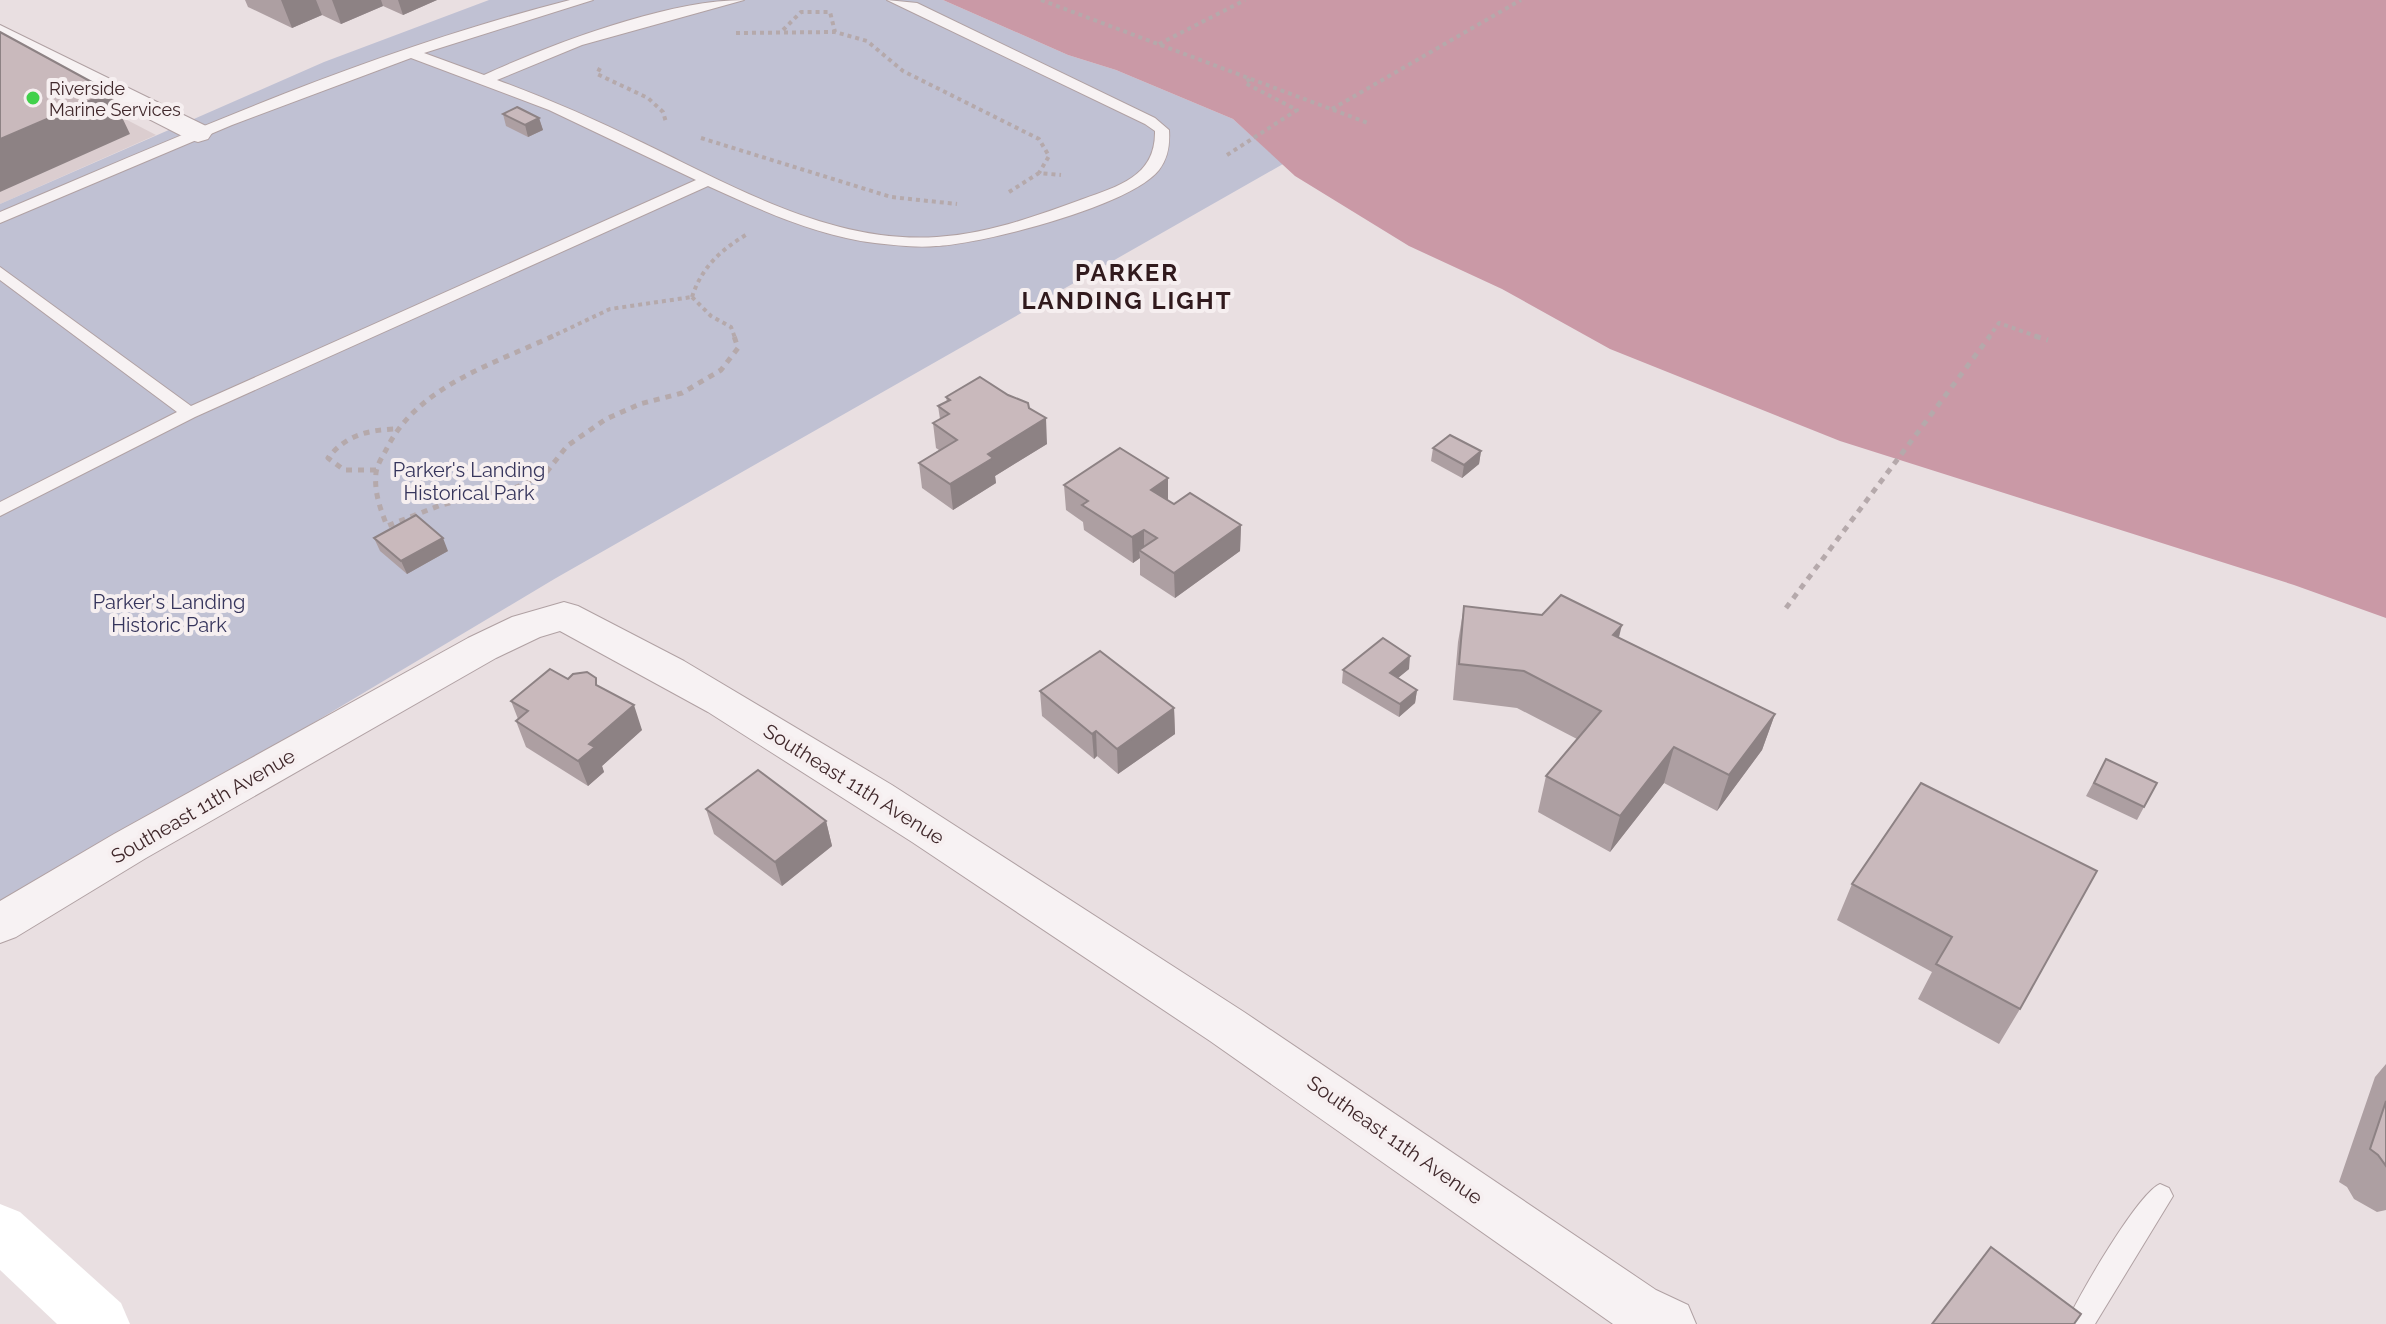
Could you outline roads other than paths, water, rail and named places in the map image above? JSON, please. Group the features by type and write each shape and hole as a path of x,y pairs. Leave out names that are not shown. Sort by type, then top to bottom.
{"main road":[{"path":"0,1231 100,1324"}],"street":[{"path":"0,33 198,133"},
{"name":"Southeast 11th Avenue","path":"0,924 143,839 482,648 526,627 564,616 613,640 852,781 1176,989 1637,1309 1669,1324"}],"lane":[{"path":"520,0 541,12"},
{"path":"0,218 198,133 410,53 585,0"},
{"path":"485,80 529,58 597,36 738,0"},
{"path":"410,53 518,91 784,212 860,236 913,242 942,240 1023,224 1115,194 1144,179 1154,167 1164,144 1162,130 1150,121 912,6 893,0"},
{"path":"0,510 189,413 708,180"},
{"path":"0,272 189,413"},
{"path":"2080,1324 2143,1218 2160,1196"}],"place":[{"name":"Riverside Marine Services","path":"33,98"}],"district":[{"name":"PARKER LANDING LIGHT","path":"1127,286"}],"park label":[{"name":"Parker's Landing Historical Park","path":"469,482"},
{"name":"Parker's Landing Historic Park","path":"169,614"}]}
